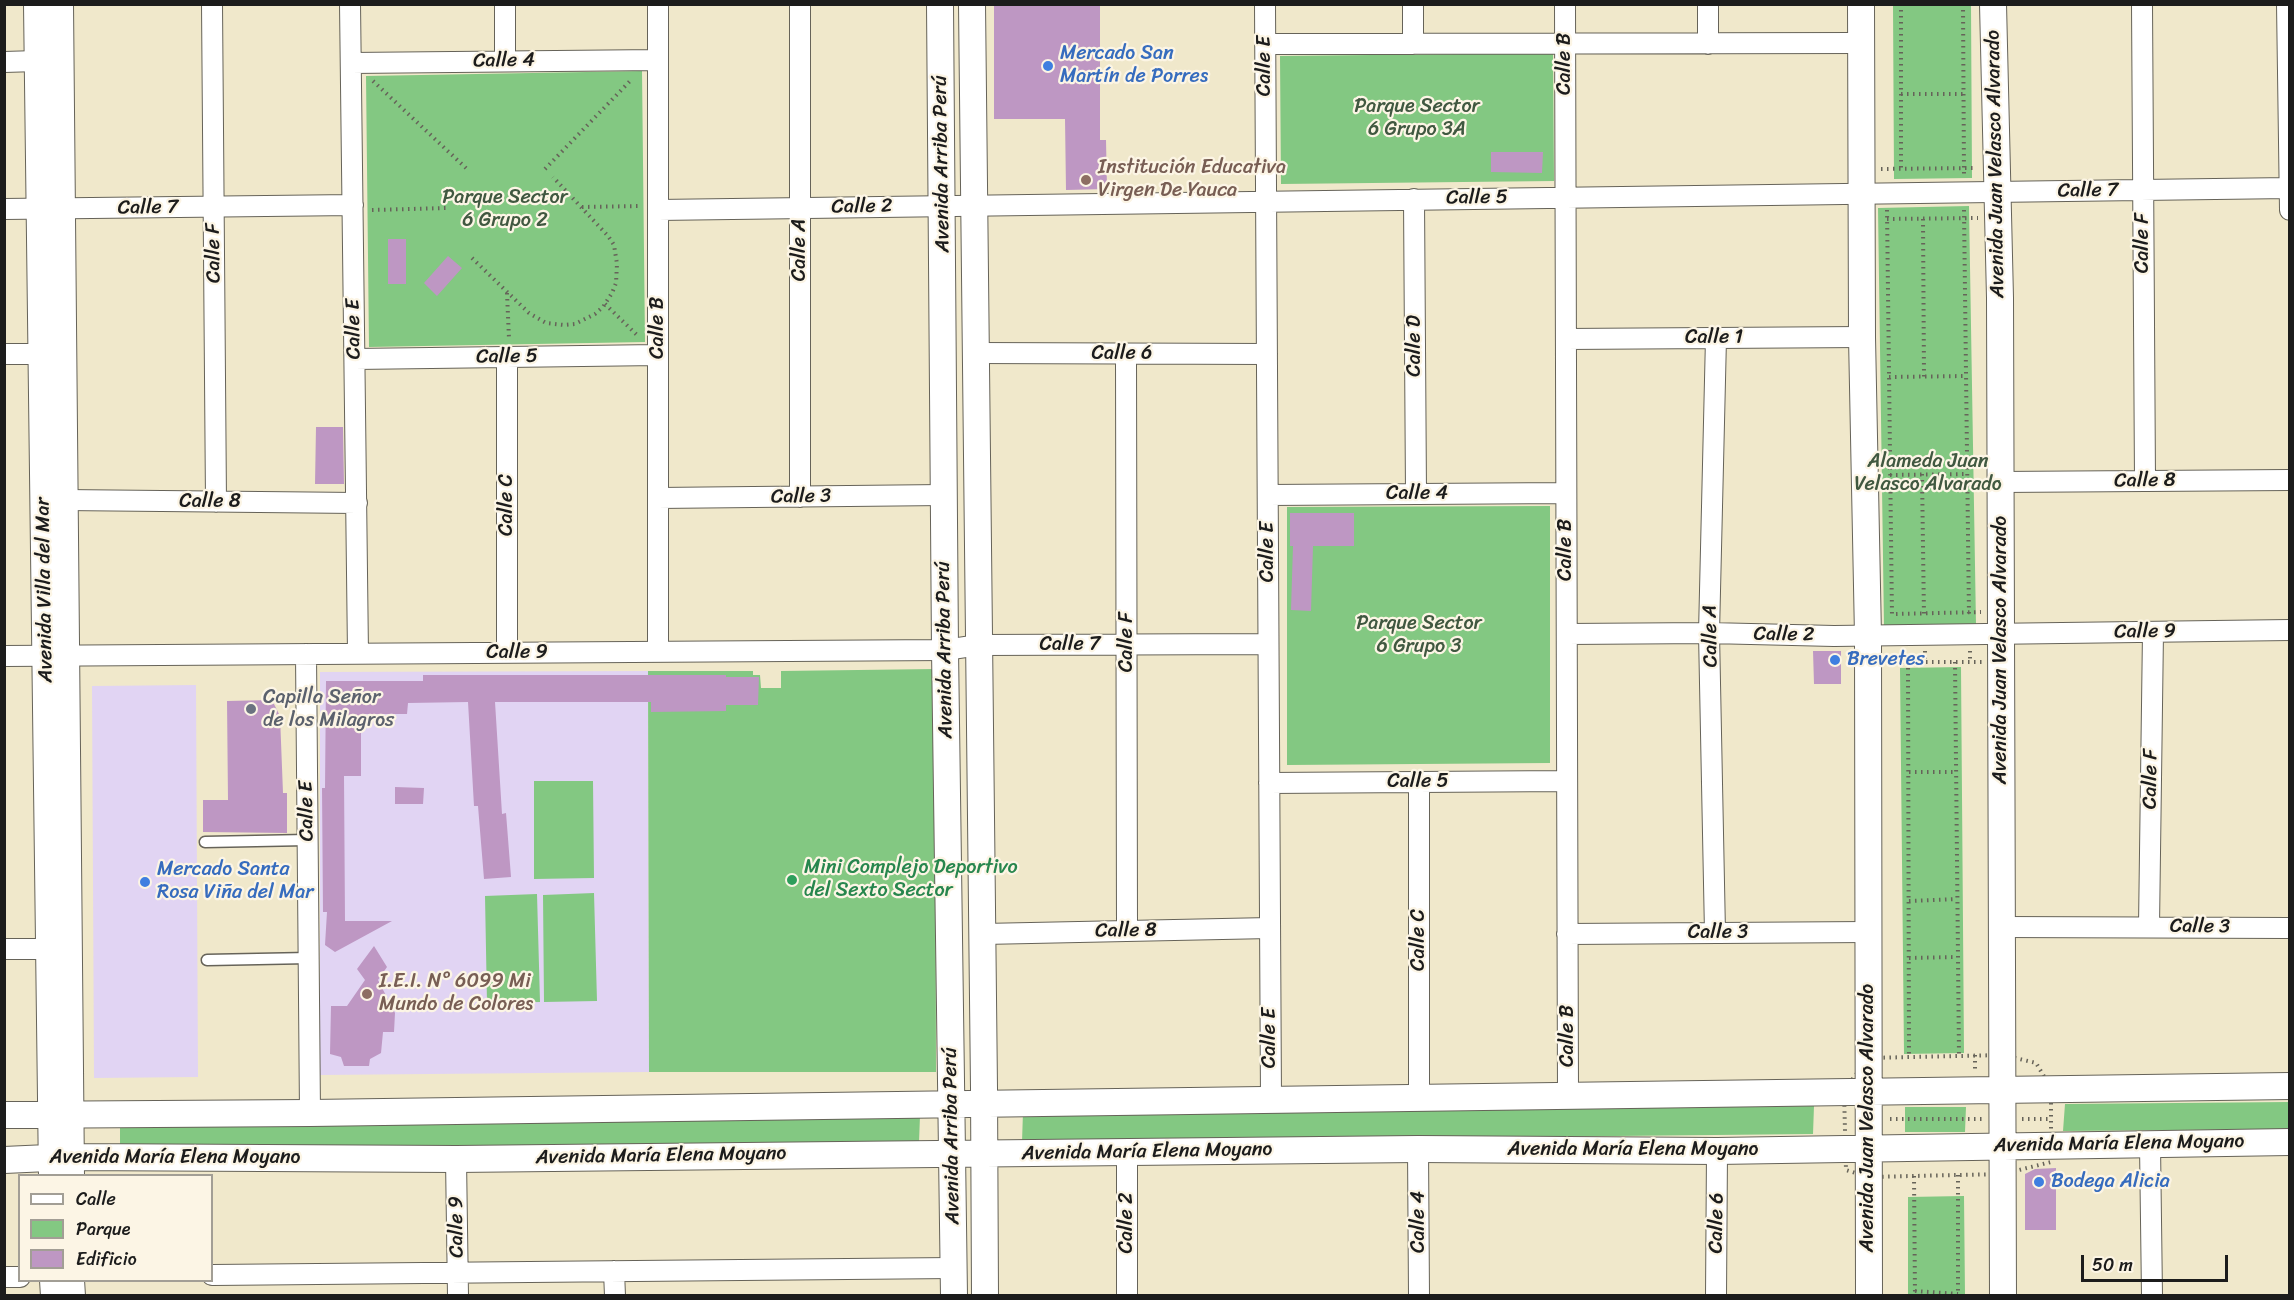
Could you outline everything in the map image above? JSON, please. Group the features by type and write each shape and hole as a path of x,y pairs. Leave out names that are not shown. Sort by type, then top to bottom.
{"street":[{"name":"Avenida Villa del Mar","path":"37,4 37,61 51,209 64,500 56,655 48,949 60,1114"},
{"name":"Avenida Villa del Mar","path":"60,4 43,354 56,655 61,1166"},
{"name":"Calle F","path":"212,4 216,502"},
{"name":"Calle E","path":"351,4 358,654"},
{"path":"505,4 505,61"},
{"name":"Calle B","path":"658,4 658,60 649,209 658,356 658,652"},
{"name":"Calle A","path":"800,4 800,496"},
{"name":"Avenida Arriba Perú","path":"940,4 976,353 985,1296"},
{"name":"Avenida Arriba Perú","path":"954,1296 944,495 972,4"},
{"name":"Calle E","path":"1265,4 1271,1099"},
{"path":"1413,4 1413,44"},
{"name":"Calle B","path":"1565,4 1568,1095"},
{"path":"1708,4 1708,44"},
{"name":"Avenida Juan Velasco Alvarado","path":"1861,4 1861,43 1874,181 1875,220 1862,337 1881,662 1868,932 1868,1091 1856,1119 1867,1148 1869,1296"},
{"name":"Avenida Juan Velasco Alvarado","path":"1993,4 1996,217 2000,298 2003,1296"},
{"name":"Calle F","path":"2142,4 2145,481"},
{"path":"2288,4 2289,210"},
{"path":"1265,44 1861,43"},
{"name":"Calle 4","path":"351,63 658,60"},
{"path":"4,62 37,61"},
{"name":"Calle 7","path":"1996,180 2143,190 2289,188"},
{"name":"Calle 5","path":"959,205 1566,196 1874,181 1964,192 1996,180"},
{"name":"Calle D","path":"1414,198 1416,494"},
{"name":"Calle 7","path":"51,209 353,205"},
{"name":"Calle 2","path":"649,209 959,205"},
{"path":"4,209 51,209"},
{"name":"Calle 1","path":"1566,339 1862,337"},
{"name":"Calle A","path":"1714,933 1709,633 1716,338"},
{"name":"Calle 5","path":"355,359 511,349 658,356"},
{"name":"Calle C","path":"507,653 511,349"},
{"name":"Calle 6","path":"976,353 1267,354"},
{"path":"4,354 43,354"},
{"name":"Calle F","path":"1126,354 1127,931"},
{"name":"Calle 8","path":"2000,482 2289,480"},
{"name":"Calle 4","path":"1268,495 1566,493"},
{"name":"Calle 3","path":"658,498 944,495"},
{"name":"Calle 8","path":"64,500 357,503"},
{"name":"Calle 2","path":"1567,634 1709,633 1880,625 1924,635 1970,635 2001,623"},
{"name":"Calle 9","path":"2001,623 2153,632 2289,630"},
{"name":"Calle F","path":"2149,926 2153,632"},
{"name":"Calle 7","path":"979,645 1268,644"},
{"name":"Calle 9","path":"56,655 945,650 979,645"},
{"name":"Calle E","path":"306,654 310,1113"},
{"path":"4,656 56,655"},
{"name":"Calle 5","path":"1269,783 1567,781"},
{"name":"Calle C","path":"1419,782 1419,1097"},
{"name":"Calle 3","path":"2002,927 2289,927"},
{"name":"Calle 8","path":"982,934 1270,928"},
{"name":"Calle 3","path":"1567,934 1868,932"},
{"path":"4,949 48,949"},
{"path":"4,1115 310,1113 984,1102 2289,1086"},
{"name":"Avenida María Elena Moyano","path":"4,1160 61,1166 1127,1151 1418,1149 1717,1151 2289,1142"},
{"path":"2150,1145 2152,1296"},
{"name":"Calle 4","path":"1418,1149 1419,1296"},
{"name":"Calle 2","path":"1127,1151 1127,1296"},
{"name":"Calle 6","path":"1716,1296 1717,1151"},
{"name":"Calle 9","path":"456,1159 458,1296"},
{"path":"213,1275 953,1268"},
{"path":"614,1271 615,1296"}],"lane":[{"path":"205,842 308,840"},
{"path":"207,960 309,958"}],"path":[{"path":"1901,4 1901,169"},
{"path":"1963,4 1970,662"},
{"path":"626,74 637,74"},
{"path":"637,74 638,86"},
{"path":"545,169 637,74"},
{"path":"370,79 382,78"},
{"path":"370,79 371,91"},
{"path":"370,79 467,169"},
{"path":"1901,94 1964,94"},
{"path":"1996,180 1964,168 1901,169 1874,181 1875,220 1889,377 1890,475 1880,625 1881,662 2001,662"},
{"path":"472,258 537,318 555,325 575,324 595,314 605,304 615,283 616,255 608,236 553,177"},
{"path":"581,207 649,209"},
{"path":"371,221 371,210 447,208"},
{"path":"1875,220 1996,217"},
{"path":"1923,219 1924,376"},
{"path":"507,292 511,349"},
{"path":"605,304 642,339"},
{"path":"641,328 642,339"},
{"path":"631,339 642,339"},
{"path":"1889,377 1966,376"},
{"path":"1922,474 1925,663"},
{"path":"1890,475 1968,474"},
{"path":"1880,625 1924,613 1969,612 2001,623"},
{"path":"1908,662 1909,1057"},
{"path":"1955,662 1959,1056"},
{"path":"1909,772 1956,772"},
{"path":"1909,901 1957,899"},
{"path":"1909,958 1958,957"},
{"path":"1868,1058 2003,1055 2036,1063 2051,1088 2051,1162 2003,1174 1868,1177"},
{"path":"1856,1119 2051,1119"},
{"path":"1914,1176 1915,1293 1958,1295 1958,1175"}],"shaded area":[{"path":"648,671 649,1072 320,1075 320,672"},
{"name":"Mercado Santa Rosa Viña del Mar","path":"196,685 198,1077 94,1078 92,686"}],"green space":[{"path":"1893,5 1971,5 1972,178 1894,179"},
{"name":"Parque Sector 6 Grupo 3A","path":"1553,53 1554,181 1281,184 1280,56"},
{"name":"Parque Sector 6 Grupo 2","path":"642,71 645,342 369,347 366,76"},
{"name":"Alameda Juan Velasco Alvarado","path":"1969,206 1976,625 1884,627 1878,208"},
{"name":"Parque Sector 6 Grupo 3","path":"1550,506 1550,763 1287,765 1287,507"},
{"path":"1961,667 1964,1053 1904,1054 1900,668"},
{"name":"Mini Complejo Deportivo del Sexto Sector","path":"935,669 936,1072 649,1072 648,671 753,671 753,675 760,675 761,688 781,688 781,671"},
{"path":"534,781 593,781 594,878 534,879"},
{"path":"594,893 597,1001 544,1002 543,895"},
{"path":"537,894 540,1002 487,1003 485,896"},
{"path":"2289,1102 2289,1129 2063,1131 2065,1104"},
{"path":"1814,1106 1813,1134 1022,1142 1023,1112"},
{"path":"1905,1107 1966,1107 1965,1132 1905,1132"},
{"path":"920,1116 919,1142 120,1148 120,1125"},
{"path":"1964,1196 1965,1295 1908,1295 1908,1197"}],"building":[{"name":"Mercado San Martín de Porres","path":"994,4 1100,4 1100,140 1106,140 1107,189 1066,190 1065,119 994,119"},
{"path":"1491,152 1543,152 1542,173 1491,172"},
{"path":"388,239 406,239 406,284 388,284"},
{"path":"448,256 462,268 437,296 424,283"},
{"path":"316,427 343,427 344,484 315,484"},
{"path":"1290,513 1354,513 1354,546 1313,546 1311,611 1291,610 1293,546 1290,546"},
{"path":"1813,651 1841,651 1841,684 1814,684"},
{"path":"423,675 726,675 726,677 759,677 758,705 726,705 726,711 651,712 651,702 495,702 502,814 506,813 511,877 484,879 478,806 474,806 468,702 408,703 407,714 361,714 361,776 344,776 345,921 392,921 335,952 325,945 327,912 323,912 322,788 325,788 326,681 423,681"},
{"path":"272,700 280,716 283,793 287,793 287,833 203,832 203,800 228,800 227,701"},
{"path":"395,787 424,788 423,804 395,804"},
{"path":"374,946 387,967 378,980 395,1013 394,1032 383,1032 381,1053 370,1059 369,1066 344,1066 341,1057 330,1054 331,1006 347,1006 365,980 357,969"},
{"path":"2056,1168 2056,1230 2025,1230 2025,1174 2035,1169"}],"place":[{"name":"Mercado San Martín de Porres","path":"1048,66"},
{"name":"Institución Educativa Virgen De Yauca","path":"1086,180"},
{"name":"Brevetes","path":"1835,660"},
{"name":"Capilla Señor de los Milagros","path":"251,709"},
{"name":"Mini Complejo Deportivo del Sexto Sector","path":"792,880"},
{"name":"Mercado Santa Rosa Viña del Mar","path":"145,882"},
{"name":"I.E.I. N° 6099 Mi Mundo de Colores","path":"367,994"},
{"name":"Bodega Alicia","path":"2039,1182"}]}
